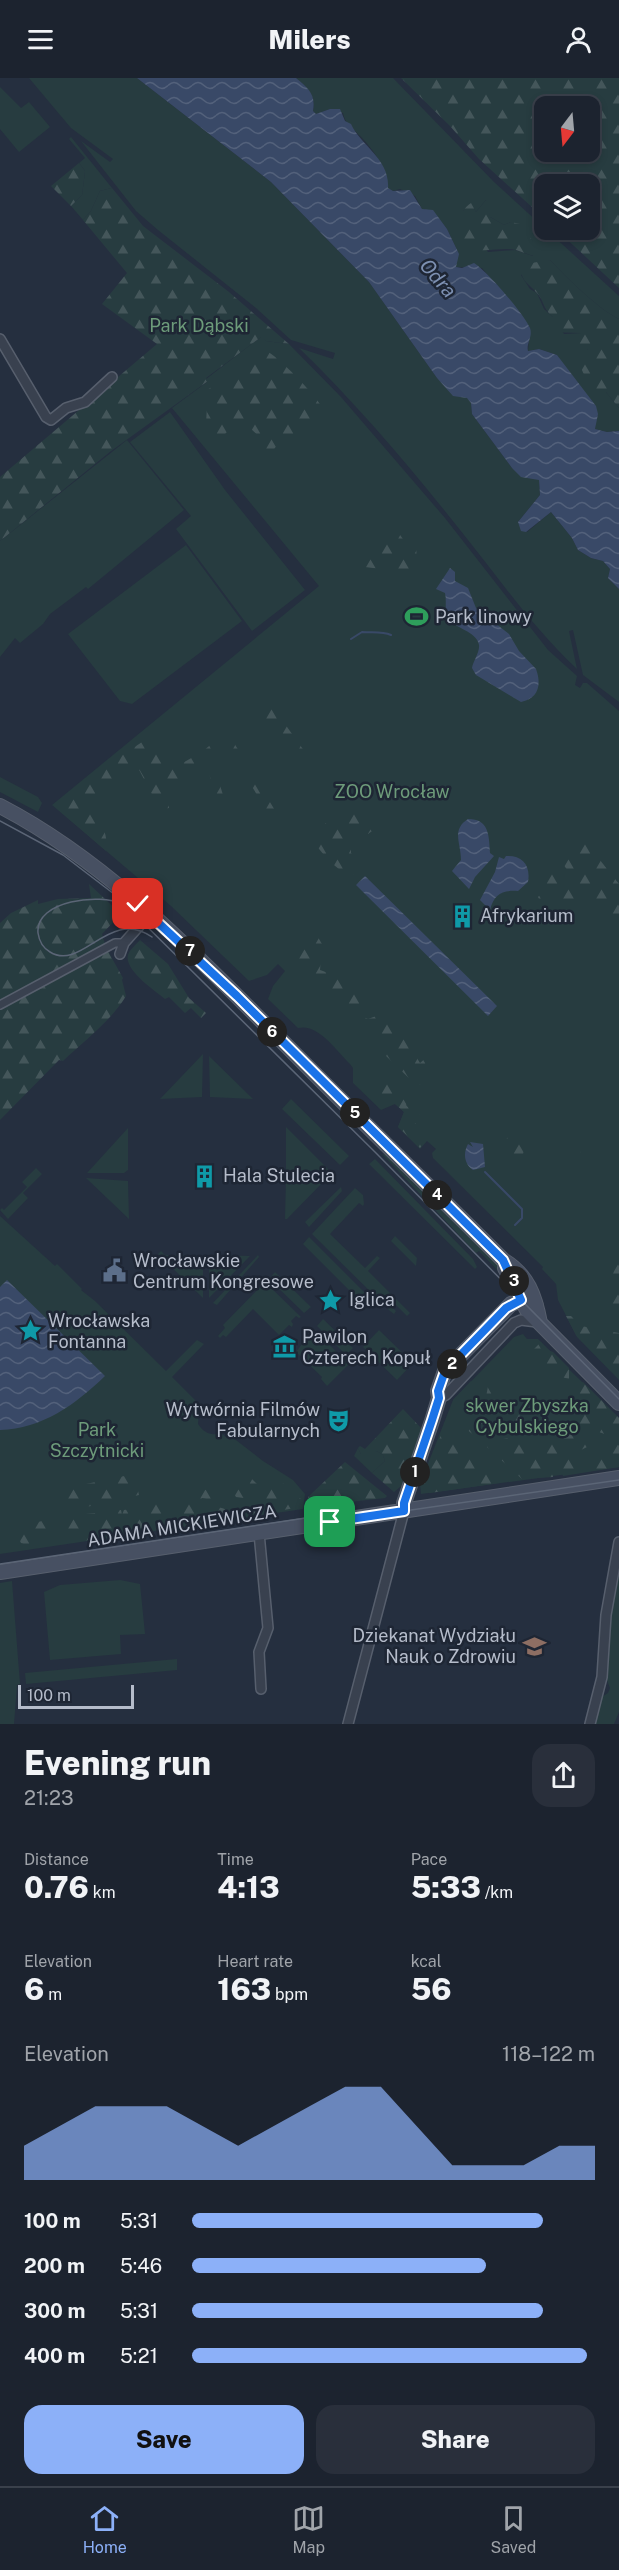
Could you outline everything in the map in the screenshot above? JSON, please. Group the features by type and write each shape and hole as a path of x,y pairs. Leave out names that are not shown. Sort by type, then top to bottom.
{"main road":[{"path":"0,806 80,856 149,915 237,996 503,1260 525,1279 532,1290 540,1323"},
{"path":"503,1260 527,1310 619,1403"},
{"path":"404,1511 404,1503 439,1398 438,1391 445,1371 506,1308 521,1300 536,1305"},
{"name":"ADAMA MICKIEWICZA","path":"0,1572 619,1478"}],"street":[{"path":"0,339 46,417 51,420 66,408 85,402 112,377"},
{"path":"103,950 120,954 124,943 149,915"},
{"path":"0,1005 115,943 124,943"},
{"path":"439,1398 446,1395 514,1323 524,1320 540,1323"},
{"path":"348,1724 404,1511"},
{"path":"259,1533 268,1628 259,1653 261,1689"},
{"path":"590,1724 602,1677 606,1615 619,1542"}],"green space":[{"path":"29,78 137,78 271,182 369,282 437,378 467,397 471,403 472,414 512,468 539,480 540,495 518,522 527,532 551,512 572,538 578,550 591,558 603,561 610,569 608,578 619,589 619,702 583,675 573,630 569,631 577,669 534,623 386,441 344,393 299,348 333,359 335,353 291,340 256,308 136,211 81,141 110,162 113,159 71,128"},
{"path":"296,78 393,78 494,182 534,218 534,240 558,240 619,296 619,319 593,301 550,260 521,275 530,289 537,293 544,309 553,317 564,334 581,333 606,392 619,408 619,431 607,432 595,429 596,423 557,355 539,349 528,351 530,328 482,268 456,267 456,248 447,229 433,211 422,209 415,196 400,189 393,191 387,188 385,174 378,159 347,123 343,113 330,109 316,114 313,111 312,96","holes":["486,200 490,217 504,225 511,222 532,240 533,256 515,250 488,252 463,211 471,204 476,212"]},
{"path":"401,78 619,78 619,288 568,240 600,240 600,174 534,174 534,209 479,159 450,126"},
{"path":"0,87 21,108 29,102 50,127 19,152 0,129"},
{"path":"71,137 112,188 100,191 91,211 83,220 71,206 82,195 85,171 79,163 85,158 69,139"},
{"path":"79,163 85,171 82,195 71,206 51,186"},
{"name":"Park Dąbski","path":"112,188 143,226 229,292 289,344 266,341 261,337 206,378 208,381 111,451 0,541 0,477 157,344 102,304 127,273 83,220 91,211 100,191"},
{"path":"486,200 489,202 490,217 504,225 511,222 520,224 532,240 534,247 542,251 543,255 533,256 507,249 474,249 468,245 459,227 460,216 471,203 476,212"},
{"path":"550,260 593,301 619,319 619,408 606,392 599,397 592,392 581,368 588,349 577,346 581,333 549,332 553,317 522,275 519,265"},
{"name":"ZOO Wrocław","path":"262,336 266,341 289,344 341,397 445,518 548,650 577,676 575,685 580,688 583,683 587,683 619,711 619,1380 577,1337 558,1300 556,1284 542,1269 543,1267 433,1158 432,1153 436,1149 427,1141 420,1149 398,1127 404,1112 395,1104 381,1110 353,1083 353,1068 333,1045 313,1030 298,1028 268,999 273,986 285,971 278,964 267,975 249,981 171,906 52,805 319,586 172,408"},
{"path":"254,348 268,352 282,363 309,390 326,414 303,439 285,434 272,452 257,447 261,438 240,419 221,438 206,424 207,406 203,393 236,369"},
{"path":"170,412 225,490 305,590 252,631 176,529 191,516 130,442"},
{"path":"127,440 184,510 88,589 86,587 50,614 43,624 20,643 15,638 0,657 0,541"},
{"path":"396,529 407,545 416,548 418,568 413,573 365,567 361,557 385,533"},
{"path":"186,545 242,621 132,704 120,701 68,634"},
{"path":"267,699 320,773 314,776 276,726 259,716 231,738 279,817 273,820 225,744 211,756 227,808 218,808 207,765 169,792 169,808 160,811 156,808 155,800 136,764 111,784 98,803 106,840 106,851 53,805 145,740 179,765 202,752 221,736 229,738 227,735"},
{"path":"0,777 38,797 42,803 38,812 0,792"},
{"path":"352,805 375,829 368,834 362,829 351,841 351,853 362,866 350,878 329,861 310,838 330,819"},
{"path":"584,840 619,884 619,929 613,934 563,864 563,861"},
{"path":"549,859 580,900 578,909 540,901 538,897 546,881 543,862"},
{"path":"89,884 121,914 102,934 108,951 123,978 126,996 105,1022 63,1061 59,1060 0,1120 0,923 11,913 38,900 38,904 58,899 91,898"},
{"path":"313,929 322,944 320,970 339,976 356,986 363,1001 364,1017 368,1019 379,1015 384,1017 408,1044 420,1063 427,1057 433,1062 435,1069 420,1085 416,1085 383,1053 387,1048 307,970 303,973 287,957"},
{"path":"140,940 168,964 189,998 206,1013 201,1018 191,1008 185,1013 169,997 165,999 135,973 128,961 128,955"},
{"path":"203,1054 202,1097 160,1099"},
{"path":"209,1056 253,1099 210,1097"},
{"path":"389,1071 415,1095 406,1105 413,1112 423,1103 427,1107 413,1121 417,1125 416,1130 427,1140 420,1148 398,1127 404,1112 394,1103 381,1108 361,1087 366,1082 372,1085 378,1082"},
{"path":"291,1099 349,1156 340,1165 282,1109"},
{"path":"286,1127 328,1169 328,1171 286,1171"},
{"path":"128,1128 128,1170 124,1173 87,1173"},
{"path":"511,1132 518,1132 525,1147 518,1159 513,1158 512,1149 504,1143"},
{"path":"576,1139 580,1139 582,1143 580,1153 572,1160 562,1157 561,1152 570,1148"},
{"path":"382,1154 387,1155 493,1259 507,1280 479,1251 476,1253"},
{"path":"375,1159 473,1259 477,1267 475,1269 369,1164"},
{"path":"36,1168 42,1174 23,1193 28,1198 8,1219 0,1210 2,1208 4,1210 27,1187 22,1182"},
{"path":"329,1176 287,1219 285,1219 286,1178"},
{"path":"86,1178 128,1181 129,1219"},
{"path":"341,1187 342,1191 309,1227 305,1222"},
{"path":"355,1188 363,1195 363,1206 359,1203 330,1234 365,1268 377,1256 380,1258 368,1271 410,1313 407,1316 393,1302 390,1305 396,1311 394,1314 390,1311 312,1234"},
{"name":"Park Szczytnicki","path":"0,1216 55,1266 57,1264 166,1371 197,1340 204,1344 172,1377 195,1400 194,1406 199,1411 198,1424 208,1433 221,1433 227,1438 232,1437 293,1480 305,1494 303,1509 0,1554"},
{"path":"395,1236 417,1258 416,1266 391,1241"},
{"path":"309,1237 377,1305 374,1308 366,1307 303,1244"},
{"path":"161,1251 165,1255 203,1256 203,1298 158,1254"},
{"path":"214,1255 250,1256 209,1298 209,1259"},
{"path":"258,1255 259,1257 217,1305 213,1303"},
{"path":"619,1259 619,1319 614,1316 612,1281 616,1260"},
{"path":"275,1272 311,1307 304,1313 269,1279"},
{"path":"265,1282 301,1317 296,1316 291,1321 292,1327 289,1325 279,1335 253,1309 226,1337 223,1335 220,1338 218,1336 225,1328 223,1325"},
{"path":"566,1316 571,1316 581,1326 619,1333 619,1370 615,1375 576,1335"},
{"path":"323,1319 353,1348 346,1355 317,1326"},
{"path":"313,1329 349,1364 327,1386 321,1379 322,1377 296,1352"},
{"path":"379,1330 413,1363 397,1380 363,1347"},
{"name":"skwer Zbyszka Cybulskiego","path":"523,1334 527,1339 538,1339 619,1418 619,1467 421,1494 420,1484 453,1400 514,1337"},
{"path":"541,1342 569,1368 569,1379 540,1371 534,1349"},
{"path":"471,1381 474,1385 472,1395 481,1399 486,1397 489,1381 503,1382 501,1397 481,1406 479,1414 485,1421 511,1426 515,1408 534,1406 536,1417 539,1421 545,1420 547,1424 485,1438 473,1434 459,1419 453,1400"},
{"path":"583,1382 619,1418 619,1439 576,1424 571,1418 578,1386"},
{"path":"403,1409 422,1429 401,1486 394,1492 372,1473 385,1461 383,1455 377,1451 365,1456 358,1448 360,1446 365,1449"},
{"path":"446,1426 500,1480 499,1483 430,1493 422,1491 421,1488"},
{"path":"548,1429 556,1429 560,1434 560,1441 556,1445 560,1452 553,1477 522,1479 487,1447 489,1442 508,1438 524,1442 530,1449 531,1456 536,1457"},
{"path":"574,1430 591,1438 589,1446 575,1453 574,1459 588,1457 608,1442 619,1445 619,1467 563,1476 561,1468 564,1434"},
{"path":"358,1448 361,1454 377,1451 383,1455 385,1461 372,1473 354,1456"},
{"path":"345,1462 387,1496 313,1506 308,1497"},
{"path":"134,1474 139,1495 69,1511 65,1505 62,1489"},
{"path":"247,1474 257,1484 257,1498 264,1494 269,1480 278,1479 301,1499 301,1507 248,1516 243,1507 244,1498 236,1497 230,1487 231,1481"},
{"path":"217,1487 220,1496 211,1500 202,1498 199,1503 200,1507 222,1508 233,1515 231,1518 63,1544 60,1532 68,1516 121,1510 122,1515 124,1510 137,1508 143,1514 147,1514 149,1505 154,1502 164,1510 166,1503 173,1501 179,1506 189,1503 200,1491"},
{"path":"57,1518 61,1520 49,1537 35,1546 21,1543 13,1527"},
{"path":"619,1569 619,1712 614,1724 594,1724 602,1697 608,1693 610,1688 606,1678 610,1623"},
{"path":"120,1580 140,1584 145,1634 120,1635 121,1654 50,1660 44,1592 60,1585"},
{"path":"12,1581 20,1684 17,1685 14,1724 0,1724 0,1583"},
{"path":"177,1659 177,1670 26,1684 25,1673"}],"water":[{"name":"Odra","path":"137,78 296,78 310,92 314,105 313,111 316,114 330,109 340,109 345,121 351,124 380,161 387,178 388,188 393,191 410,190 422,209 433,210 447,229 459,254 456,267 462,268 474,263 513,303 530,328 528,351 539,349 557,355 596,406 598,414 595,429 607,432 619,431 619,589 608,578 610,569 603,561 591,558 578,550 572,538 551,512 526,532 521,531 518,522 540,495 539,480 521,477 512,468 472,414 471,403 467,398 453,396 437,378 369,282 271,182"},
{"path":"450,568 455,572 455,581 468,588 476,608 509,634 519,651 536,669 538,686 531,698 521,702 476,675 472,668 479,648 477,640 451,621 446,611 445,593 436,589"},
{"path":"468,819 484,825 488,834 490,853 494,856 475,877 469,889 452,871 461,860 458,832"},
{"path":"506,856 517,857 524,862 529,876 528,882 518,891 499,894 490,910 480,900 495,872 499,857 504,859"},
{"path":"365,876 497,1006 488,1016 356,885"},
{"path":"470,1142 483,1144 485,1167 473,1170 466,1162 465,1151 468,1144 473,1147"},
{"name":"Wrocławska Fontanna","path":"7,1280 105,1376 70,1405 44,1420 15,1429 0,1430 0,1287"}],"waterway":[{"path":"351,639 362,632 391,635"},
{"path":"485,1172 522,1209 522,1218 515,1225"}],"tram line":[{"path":"0,821 63,855 114,894 376,1153 619,1399"},
{"path":"122,904 100,899 71,902 58,906 47,913 40,922 38,933 40,941 50,952 62,956 73,954 109,934 122,930 137,930 152,937"},
{"path":"0,1564 352,1511 411,1510 619,1480"}],"place":[{"name":"Park linowy","path":"417,617"},
{"name":"Afrykarium","path":"462,916"},
{"name":"Hala Stulecia","path":"205,1176"},
{"name":"Wrocławskie Centrum Kongresowe","path":"115,1271"},
{"name":"Iglica","path":"331,1300"},
{"name":"Wrocławska Fontanna","path":"30,1331"},
{"name":"Pawilon Czterech Kopuł","path":"284,1347"},
{"name":"Wytwórnia Filmów Fabularnych","path":"338,1420"},
{"name":"Dziekanat Wydziału Nauk o Zdrowiu","path":"534,1646"}],"route":[{"path":"138,904 237,996 503,1260 515,1282 521,1300 506,1308 445,1371 438,1391 439,1398 404,1503 404,1511 330,1522"}]}
